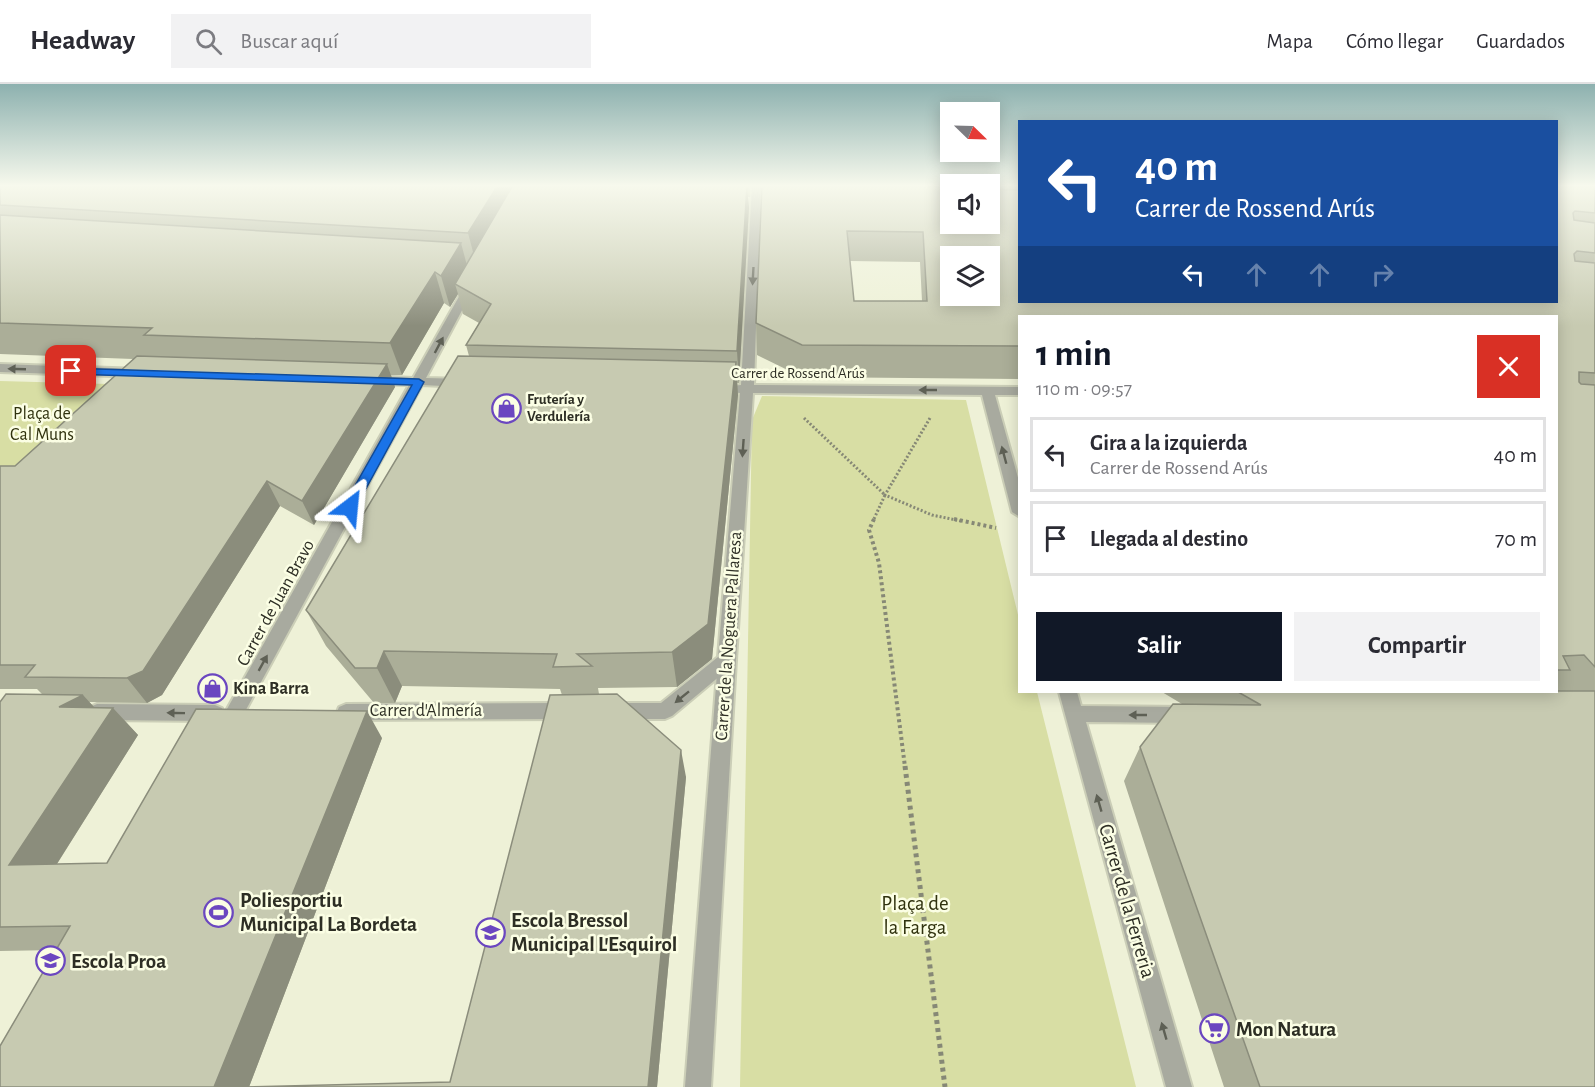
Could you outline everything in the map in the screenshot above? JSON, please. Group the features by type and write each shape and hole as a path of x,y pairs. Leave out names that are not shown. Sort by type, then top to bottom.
{"street":[{"name":"Carrer de la Noguera Pallaresa","path":"698,1087 747,389 755,232"},
{"name":"Carrer de Juan Bravo","path":"234,714 419,382 474,278"},
{"path":"0,368 154,373"},
{"path":"355,380 481,384"},
{"name":"Carrer de Rossend Arús","path":"724,389 1018,391"},
{"path":"987,390 1018,505"},
{"name":"Carrer d'Almería","path":"324,712 665,711 727,660"},
{"path":"1068,693 1075,714 1203,715"},
{"path":"83,712 255,713"},
{"name":"Carrer de la Ferreria","path":"1075,714 1179,1087"}],"path":[{"path":"777,390 780,396 885,495 932,515 997,529"},
{"path":"943,390 868,530 879,562 945,1087"}],"green space":[{"name":"Plaça de Cal Muns","path":"0,381 145,385 0,490"},
{"name":"Plaça de la Farga","path":"762,396 966,400 1018,615 1018,693 1037,693 1136,1087 740,1087 752,420"}],"building":[{"path":"0,232 277,232 461,243 441,276 435,272 390,343 144,335 152,328 0,323"},
{"path":"486,232 744,232 737,351 466,345 491,304 455,284"},
{"path":"760,232 847,232 854,301 927,301 923,232 908,232 940,232 940,234 1000,234 1000,232 1018,232 1018,303 1558,303 1558,232 1595,232 1595,253 1577,251 1574,254 1575,261 1595,263 1595,373 1579,372 1579,382 1595,385 1595,667 1584,655 1563,656 1570,670 1558,670 1558,315 1018,315 1018,346 802,345 756,323"},
{"path":"137,356 387,364 302,501 267,481 143,671 127,678 25,677 35,665 0,665 0,466 15,466"},
{"path":"458,356 736,362 708,624 672,652 577,654 592,666 553,667 557,654 384,651 377,668 355,668 306,610"},
{"path":"1558,691 1595,691 1595,1087 1260,1087 1140,747 1173,704 1261,705 1240,693 1558,693"},
{"name":"Poliesportiu Municipal La Bordeta","path":"6,694 83,695 59,707 113,708 9,865 107,863 196,709 367,711 214,1087 0,1087 0,1046 70,926 0,927 0,702"},
{"path":"617,694 681,750 648,1087 242,1087 450,1082 550,695"}],"place":[{"name":"Frutería y Verdulería","path":"506,408"},
{"name":"Kina Barra","path":"212,689"},
{"name":"Poliesportiu Municipal La Bordeta","path":"219,912"},
{"name":"Escola Bressol Municipal L'Esquirol","path":"490,932"},
{"name":"Escola Proa","path":"50,961"},
{"name":"Mon Natura","path":"1215,1029"}],"route":[{"path":"71,371 419,382 350,507"}]}
